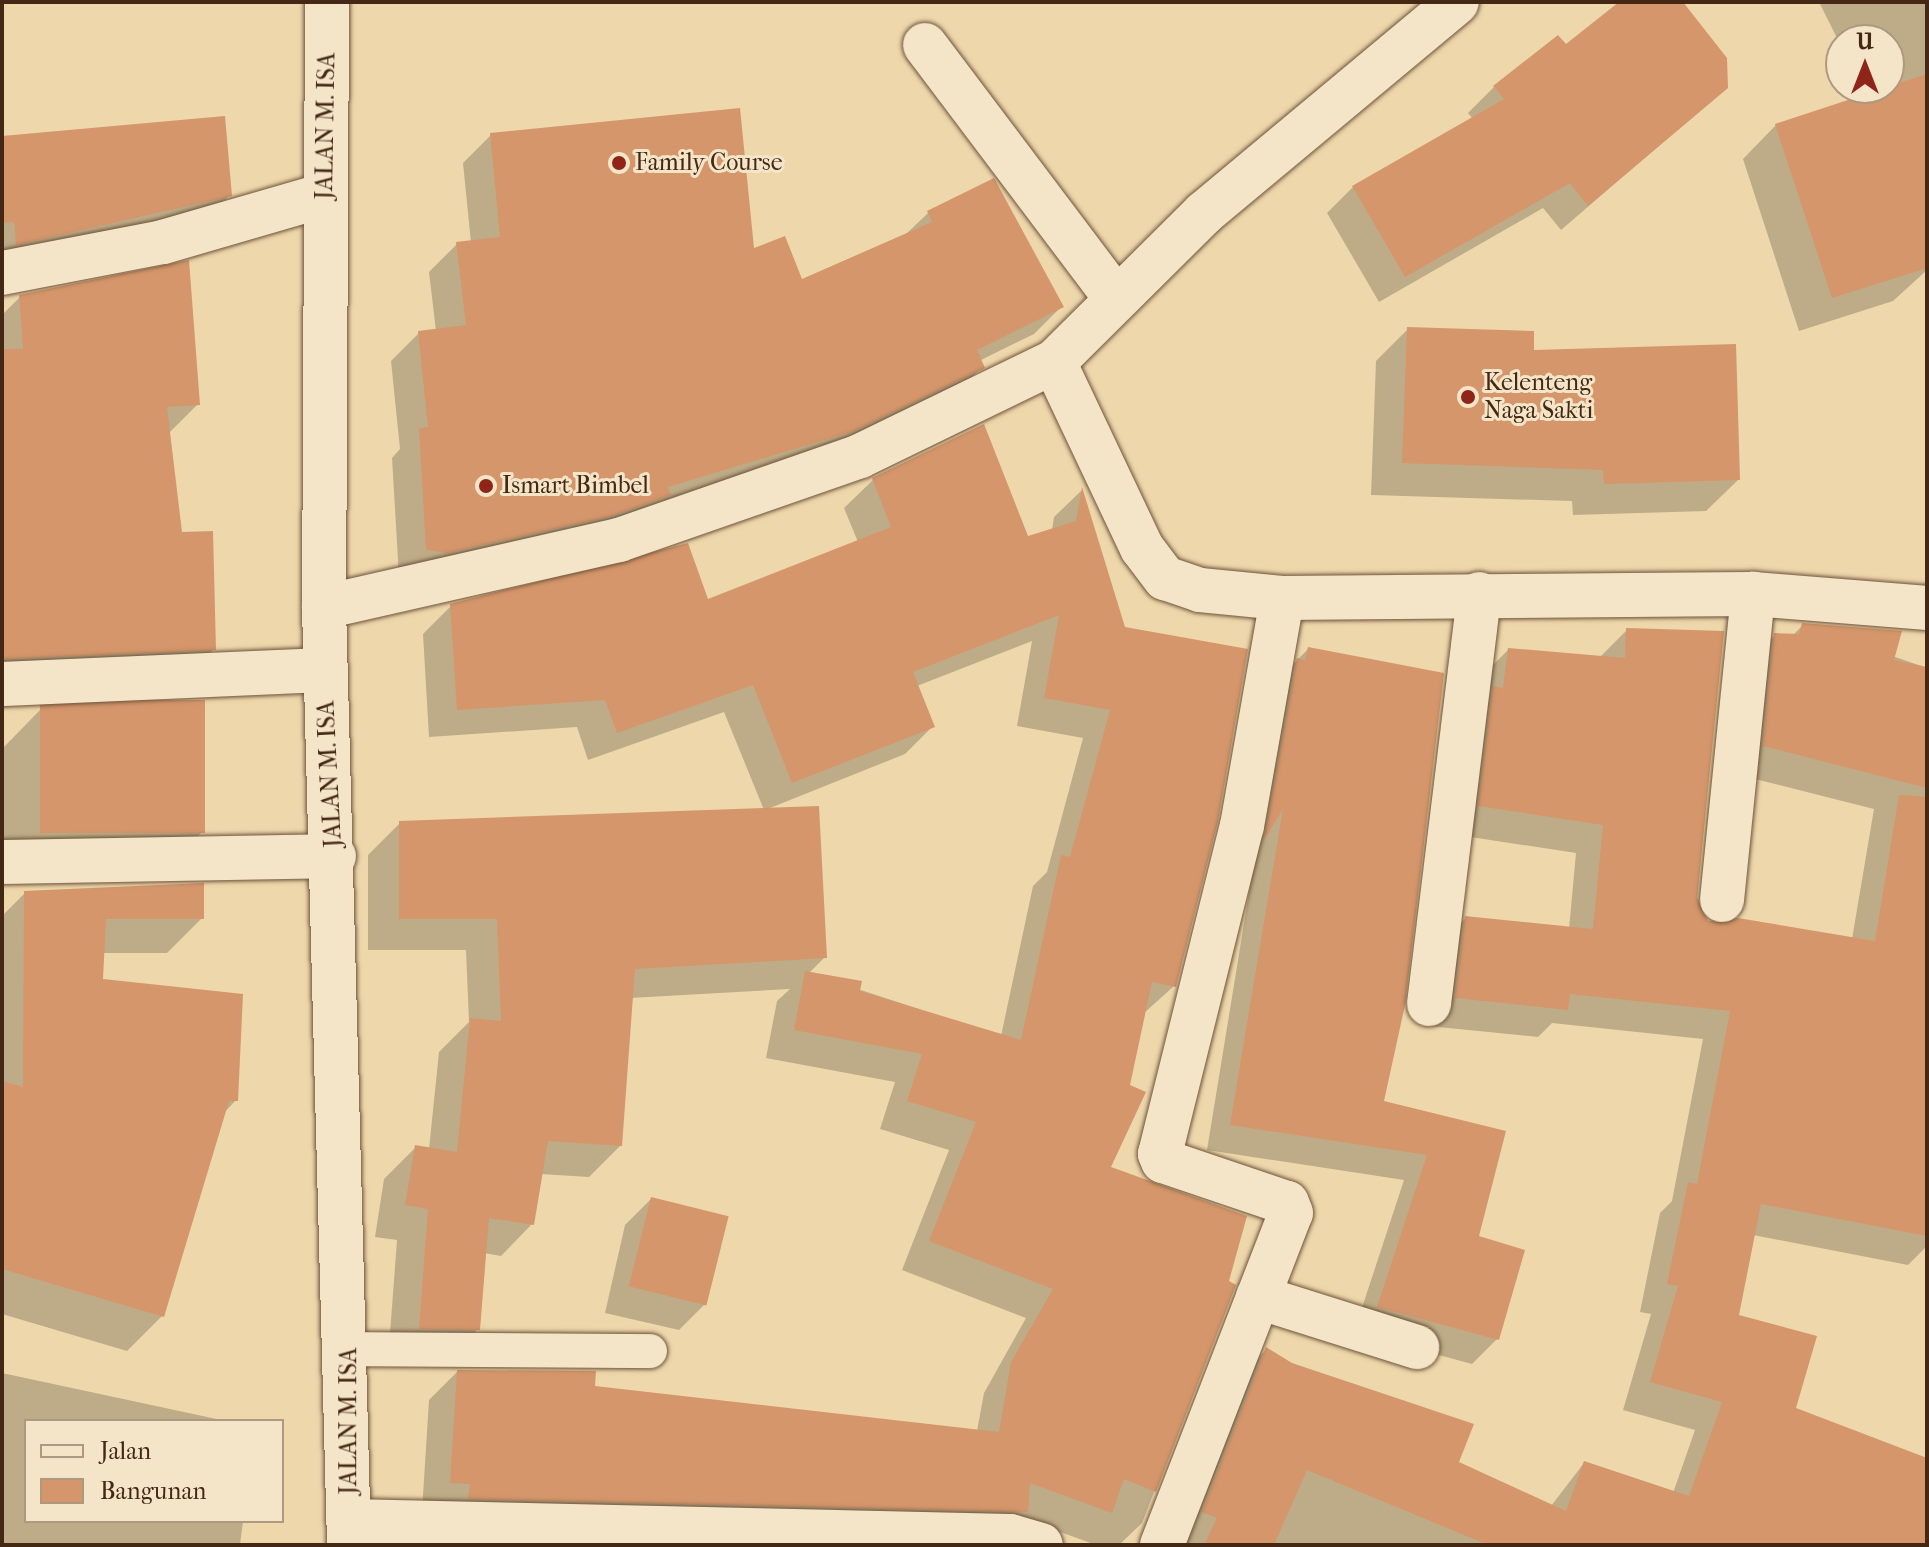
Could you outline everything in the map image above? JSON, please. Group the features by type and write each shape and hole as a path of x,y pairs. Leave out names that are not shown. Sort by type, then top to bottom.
{"street":[{"name":"JALAN M. ISA","path":"327,2 324,607 349,1349 349,1533"},
{"path":"324,607 619,540 860,456 1054,362 1115,297 1414,15 1457,2"},
{"path":"925,45 1115,297"},
{"path":"2,273 163,242 325,195"},
{"path":"1054,362 1142,548 1165,578 1282,598 1753,594 1927,608"},
{"path":"1429,1004 1479,594"},
{"path":"1722,900 1753,594"},
{"path":"1162,1545 1291,1207 1163,1161 1160,1146 1242,826 1282,598"},
{"path":"2,684 325,670"},
{"path":"2,862 334,856"},
{"path":"1258,1297 1417,1347"},
{"path":"349,1533 1010,1536 1041,1545"}],"lane":[{"path":"349,1349 650,1351"}],"building":[{"path":"1619,2 1683,2 1727,58 1728,88 1588,206 1570,183 1405,277 1352,186 1504,99 1493,86 1558,35 1566,44"},
{"path":"1927,74 1927,268 1832,298 1775,124 1836,104 1905,104 1905,81"},
{"path":"740,108 754,248 785,236 802,279 932,222 927,211 994,178 1064,307 977,350 985,368 854,431 668,487 671,495 612,516 447,553 426,550 419,428 428,427 418,331 466,325 456,242 500,237 490,133"},
{"path":"225,116 232,196 16,245 14,222 2,223 2,136"},
{"path":"189,260 200,405 167,407 182,532 213,531 216,650 2,659 2,349 23,349 19,295"},
{"path":"1407,327 1534,331 1534,350 1736,344 1740,480 1604,484 1603,470 1402,463"},
{"path":"984,424 1028,536 1076,521 1082,487 1125,627 1248,649 1218,821 1176,987 1152,982 1130,1085 1146,1092 1111,1167 1247,1216 1229,1281 1236,1285 1156,1492 1124,1479 1112,1513 1030,1483 1028,1512 468,1499 470,1484 450,1483 457,1370 596,1371 595,1386 999,1432 1011,1362 1053,1289 929,1241 976,1122 907,1101 922,1054 794,1030 805,971 862,981 860,991 1021,1040 1061,855 1070,857 1110,710 1044,698 1059,615 913,672 935,727 792,783 753,685 617,733 605,700 457,710 450,604 688,543 708,599 891,527 872,478"},
{"path":"1802,623 1902,631 1894,660 1927,667 1927,788 1763,746 1774,633 1799,634"},
{"path":"1626,628 1724,631 1697,897 1708,921 1738,918 1875,941 1899,795 1927,797 1927,1236 1761,1204 1739,1315 1817,1336 1796,1408 1927,1458 1927,1545 1488,1545 1307,1470 1274,1545 1204,1545 1217,1518 1202,1512 1266,1347 1292,1363 1474,1424 1459,1462 1566,1511 1584,1461 1689,1496 1722,1402 1650,1382 1678,1286 1667,1284 1688,1182 1697,1184 1730,1011 1570,994 1568,1010 1455,998 1465,916 1593,929 1603,825 1478,806 1493,686 1503,688 1508,648 1625,658"},
{"path":"1308,647 1444,673 1405,1005 1384,1101 1506,1131 1479,1236 1525,1250 1499,1340 1377,1307 1427,1155 1230,1125 1283,809 1264,840 1297,658 1305,660"},
{"path":"40,700 205,700 205,833 40,833"},
{"path":"819,806 827,958 635,969 622,1146 548,1141 534,1225 489,1218 480,1330 419,1329 428,1209 405,1205 415,1145 457,1152 470,1018 501,1021 497,919 399,919 399,821"},
{"path":"204,883 204,919 106,919 103,979 243,994 238,1101 229,1101 164,1317 2,1269 2,1081 23,1087 24,891"},
{"path":"651,1197 729,1216 706,1306 629,1286"}],"place":[{"name":"Family Course","path":"619,163"},
{"name":"Kelenteng Naga Sakti","path":"1468,397"},
{"name":"Ismart Bimbel","path":"486,486"}]}
